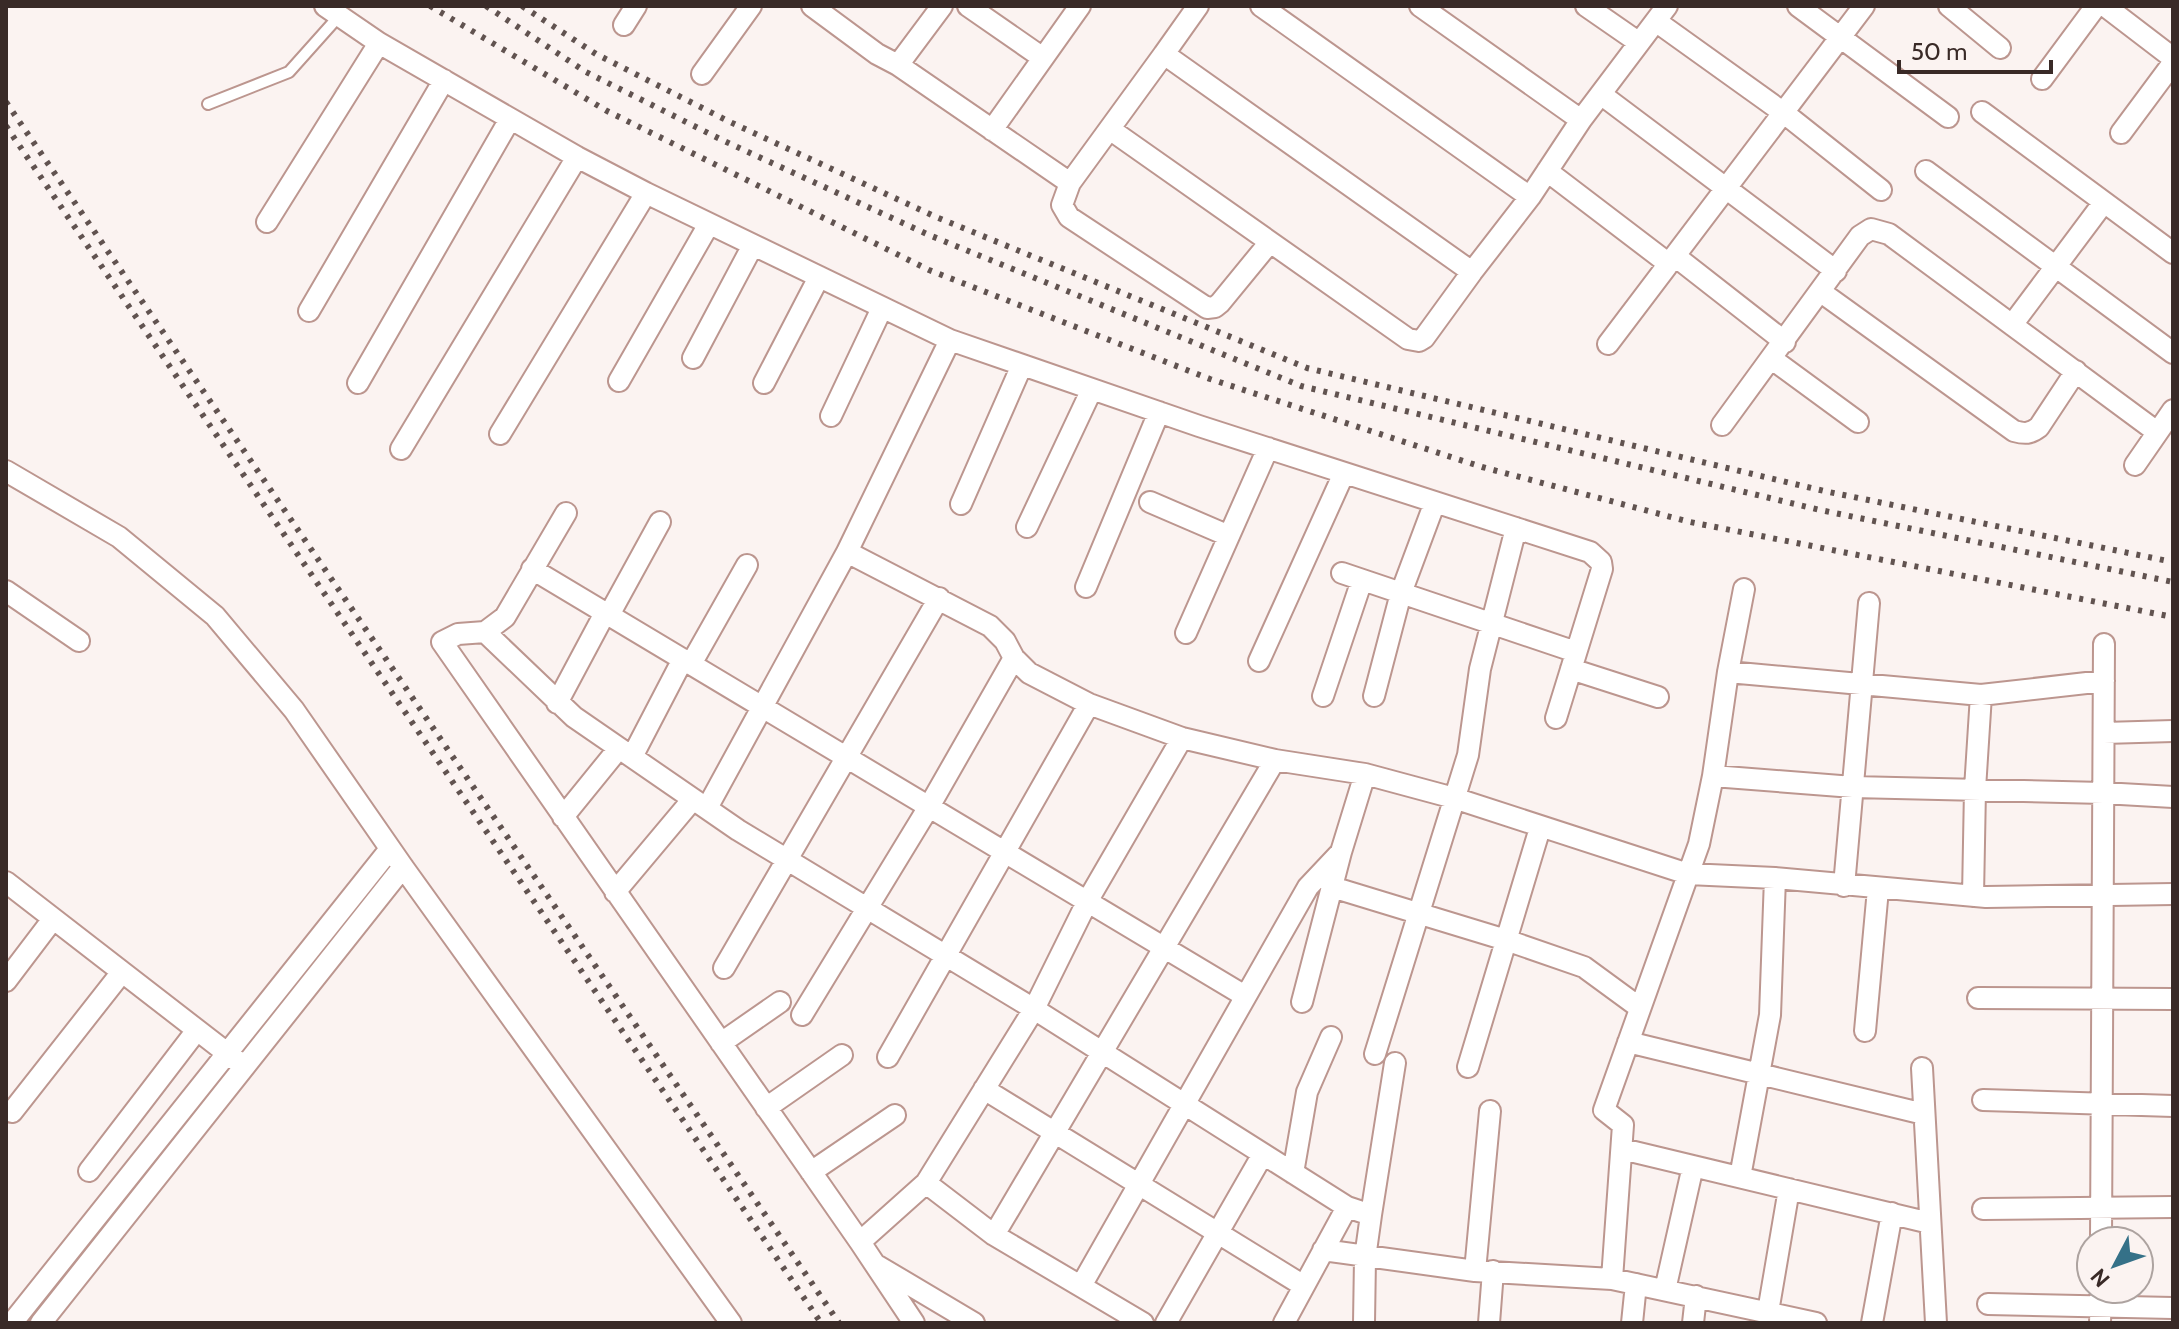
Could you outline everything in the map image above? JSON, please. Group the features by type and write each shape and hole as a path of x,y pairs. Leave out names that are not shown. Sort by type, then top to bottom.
{"street":[{"path":"624,25 636,6"},
{"path":"702,74 751,6"},
{"path":"812,6 877,54 898,65 1070,183"},
{"path":"898,65 942,6"},
{"path":"968,6 1043,58"},
{"path":"992,130 1080,6"},
{"path":"1198,6 1070,183 1062,205 1069,217 1207,308 1220,303 1270,242"},
{"path":"1261,6 1530,197"},
{"path":"1420,6 1581,120"},
{"path":"1586,6 1638,42"},
{"path":"1798,6 1948,117"},
{"path":"1608,344 1864,6"},
{"path":"1949,6 2000,48"},
{"path":"2042,79 2096,6"},
{"path":"2105,6 2173,61 2121,133"},
{"path":"332,11 379,43 577,157 950,340 1159,412 1590,552 1601,562 1602,569 1556,718"},
{"path":"1111,130 1414,341 1429,333 1530,197 1581,120 1662,14 1881,190"},
{"path":"267,222 379,43"},
{"path":"1164,54 1472,272"},
{"path":"309,311 444,80"},
{"path":"1602,95 1836,271"},
{"path":"1982,112 2173,253"},
{"path":"358,383 510,119"},
{"path":"401,449 577,157"},
{"path":"1547,171 1785,342"},
{"path":"1926,171 2173,353"},
{"path":"500,434 646,193"},
{"path":"2012,325 2104,202"},
{"path":"619,381 709,224"},
{"path":"1722,425 1866,231 1879,230 2157,432"},
{"path":"693,358 753,245"},
{"path":"764,383 819,277"},
{"path":"1821,292 2014,431 2024,434 2039,427 2076,371"},
{"path":"831,416 882,308"},
{"path":"615,892 700,803 762,707 847,552 950,340"},
{"path":"1772,359 1858,422"},
{"path":"961,504 1022,365"},
{"path":"1027,527 1092,389"},
{"path":"2135,465 2173,410"},
{"path":"1086,587 1159,412"},
{"path":"1186,633 1268,448"},
{"path":"6,471 119,537 215,616 294,710 390,849 731,1323"},
{"path":"1259,661 1344,473"},
{"path":"1150,502 1229,536"},
{"path":"1374,696 1401,593 1435,502"},
{"path":"566,513 505,617 485,632 458,634 442,642 914,1323"},
{"path":"557,703 660,522"},
{"path":"1375,1054 1468,755 1480,669 1516,528"},
{"path":"847,552 990,626 1029,673 1089,704 1182,738 1275,760 1365,774 1454,798 1688,874 1775,878 1973,896 2173,894"},
{"path":"563,817 626,752 747,565"},
{"path":"532,569 1245,996"},
{"path":"1342,573 1491,624 1658,697"},
{"path":"1323,696 1362,580"},
{"path":"1612,1279 1623,1125 1604,1110 1699,844 1744,589"},
{"path":"6,591 79,641"},
{"path":"724,968 939,598"},
{"path":"1844,886 1869,603"},
{"path":"485,632 557,703 700,803 1347,1207 1371,1215"},
{"path":"2101,1225 2104,644"},
{"path":"802,1015 930,805 1014,658"},
{"path":"1728,672 1981,695 2104,681"},
{"path":"1973,896 1981,695"},
{"path":"888,1057 1089,704"},
{"path":"2104,733 2173,731"},
{"path":"860,1242 926,1183 1034,1009 1088,900 1182,738"},
{"path":"994,1235 1275,760"},
{"path":"1302,1002 1365,774"},
{"path":"1713,776 1853,787 2173,797"},
{"path":"1468,1067 1540,828"},
{"path":"12,1323 390,849"},
{"path":"1081,1286 1308,887 1341,852"},
{"path":"41,1323 403,867"},
{"path":"1740,1177 1770,1015 1775,878"},
{"path":"6,882 245,1068"},
{"path":"1332,887 1506,940 1594,971 1640,1008"},
{"path":"1865,1031 1878,889"},
{"path":"6,981 53,919"},
{"path":"12,1112 122,972"},
{"path":"1978,998 2173,999"},
{"path":"721,1043 780,1002"},
{"path":"89,1171 197,1030"},
{"path":"1293,1173 1307,1092 1331,1037"},
{"path":"1628,1042 1924,1114"},
{"path":"766,1108 842,1055"},
{"path":"1364,1323 1365,1258 1395,1063"},
{"path":"1922,1068 1936,1323"},
{"path":"984,1089 1304,1286"},
{"path":"1983,1100 2173,1106"},
{"path":"1489,1323 1484,1271 1490,1111"},
{"path":"811,1172 895,1115"},
{"path":"1622,1149 1930,1223"},
{"path":"1166,1323 1263,1154"},
{"path":"1665,1290 1693,1166"},
{"path":"926,1183 994,1235 1143,1323"},
{"path":"1768,1312 1789,1189"},
{"path":"1284,1323 1347,1207"},
{"path":"1983,1209 2173,1207"},
{"path":"1872,1323 1892,1213"},
{"path":"1323,1250 1365,1258 1484,1271 1612,1279 1816,1323"},
{"path":"875,1263 974,1323"},
{"path":"1632,1323 1636,1284"},
{"path":"1693,1323 1696,1296"},
{"path":"1988,1304 2173,1308"}],"lane":[{"path":"208,104 289,72 332,11"}],"railway":[{"path":"430,6 607,111 929,270 1210,379 1482,467 1690,522 2173,617"},
{"path":"486,6 586,72 722,140 929,235 1301,386 1820,510 2173,582"},
{"path":"522,6 596,54 730,122 936,217 1307,368 1824,491 2173,562"},
{"path":"6,102 839,1323"},
{"path":"6,126 821,1323"}]}
